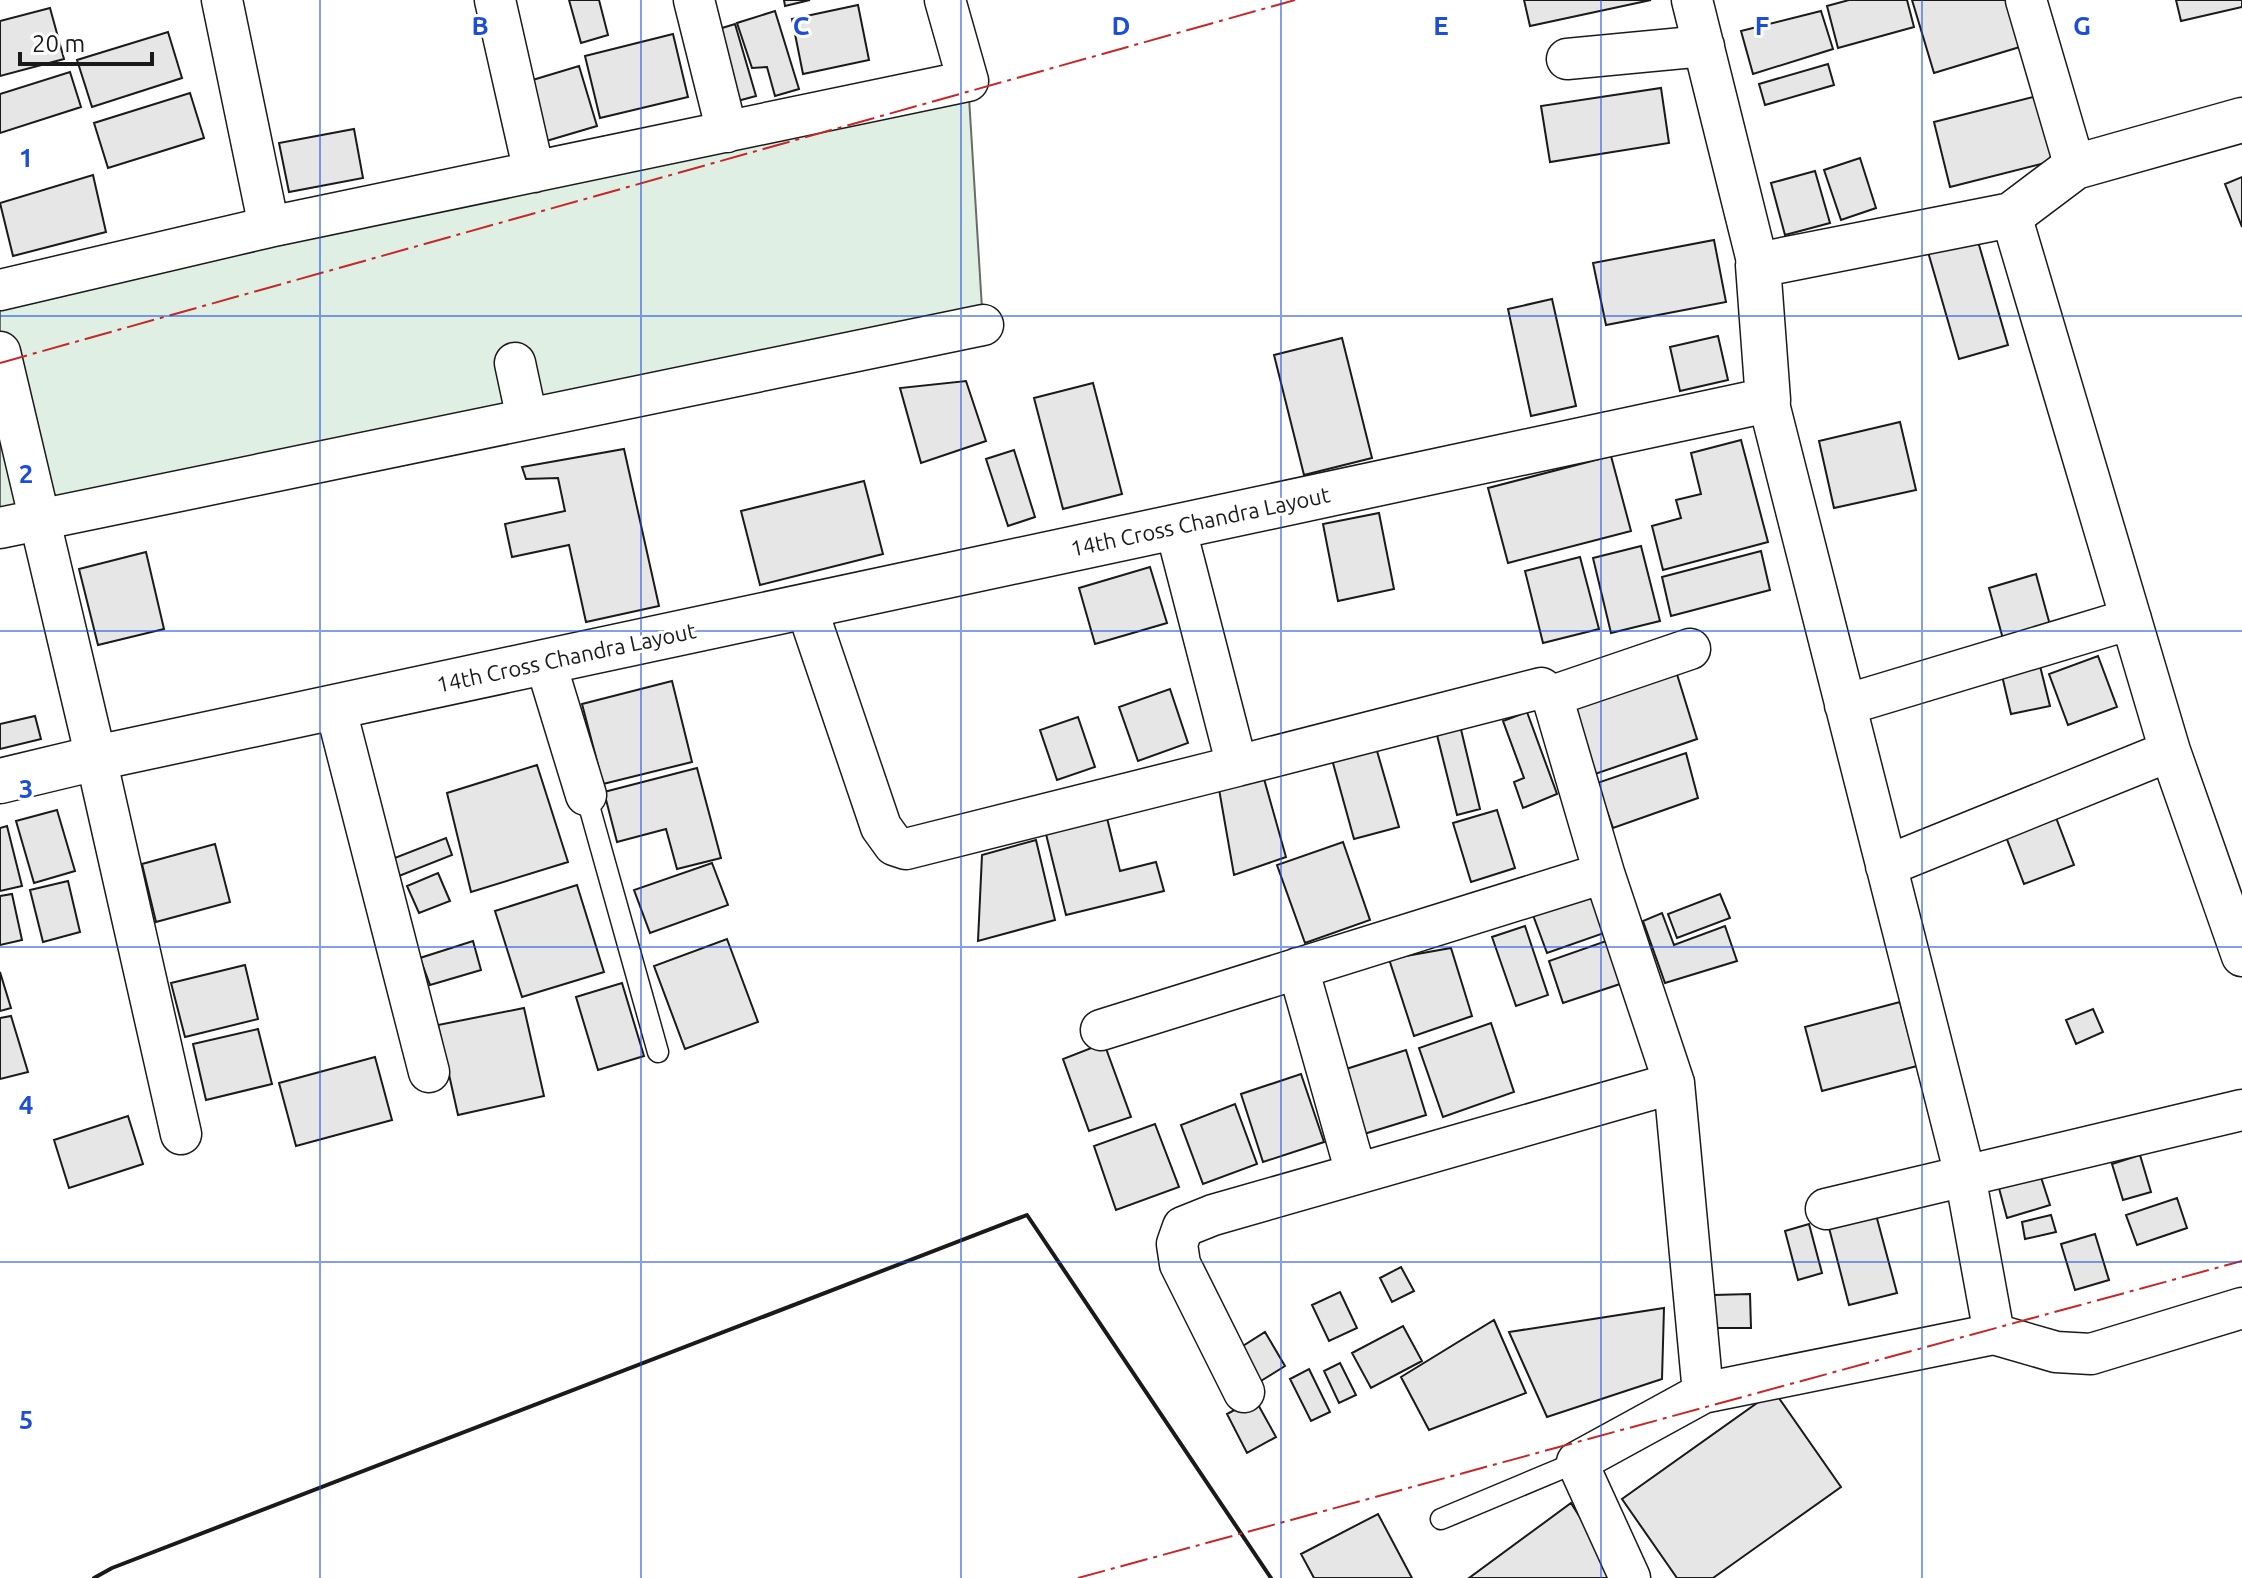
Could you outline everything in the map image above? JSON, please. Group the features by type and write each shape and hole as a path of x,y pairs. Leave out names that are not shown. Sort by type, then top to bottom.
{"street":[{"path":"222,0 269,227"},
{"path":"495,0 534,172"},
{"path":"694,0 727,132"},
{"path":"0,290 269,227 968,81 945,0"},
{"path":"1692,0 1758,265 1768,400 1965,1175 1994,1334"},
{"path":"2026,0 2075,167"},
{"path":"1567,59 1704,46"},
{"path":"1758,265 2011,215 2075,167 2242,120"},
{"path":"2011,215 2170,751 2242,956"},
{"path":"0,528 983,325"},
{"path":"0,352 181,1134"},
{"path":"515,363 527,419"},
{"name":"14th Cross Chandra Layout","path":"0,781 335,706 1768,400"},
{"path":"1175,526 1237,766"},
{"path":"806,606 881,827 894,845 906,849 1541,688 1552,696 1604,873 1674,1083 1703,1393"},
{"path":"1845,705 2131,619"},
{"path":"1552,696 1690,649"},
{"path":"545,661 586,795"},
{"path":"335,706 429,1072"},
{"path":"1886,866 2170,751"},
{"path":"1101,1030 1604,873"},
{"path":"1298,968 1356,1173"},
{"path":"1244,1392 1180,1264 1177,1244 1183,1227 1213,1215 1356,1173 1674,1083"},
{"path":"1826,1209 2242,1110"},
{"path":"1630,1578 1577,1462 1703,1393 1994,1334 2056,1352 2091,1354 2242,1308"}],"lane":[{"path":"586,795 658,1052"},
{"path":"1441,1519 1577,1462"}],"green space":[{"path":"968,81 983,325 0,528 0,290"}],"building":[{"path":"569,0 599,0 608,35 581,43"},
{"path":"784,0 810,0 785,6"},
{"path":"1524,0 1651,0 1530,26"},
{"path":"1849,0 1907,0 1914,27 1838,48 1827,6"},
{"path":"1912,0 2009,0 2023,46 1934,73"},
{"path":"2176,0 2242,0 2242,7 2181,21"},
{"path":"858,5 869,60 803,74 792,19"},
{"path":"50,8 64,59 0,76 0,21"},
{"path":"775,11 799,89 775,96 767,67 752,68 737,23"},
{"path":"1821,11 1833,49 1753,74 1741,31"},
{"path":"735,24 756,96 730,103 709,32"},
{"path":"168,32 182,78 92,107 77,60"},
{"path":"673,34 688,97 600,118 585,56"},
{"path":"1828,64 1834,85 1765,105 1759,84"},
{"path":"579,66 597,126 543,142 526,82"},
{"path":"70,72 81,107 0,133 0,94"},
{"path":"1661,88 1669,143 1550,162 1541,106"},
{"path":"190,93 204,138 108,168 94,123"},
{"path":"2041,95 2057,160 1950,187 1934,122"},
{"path":"354,129 363,178 289,192 279,143"},
{"path":"1860,158 1876,208 1841,220 1824,170"},
{"path":"1815,171 1830,223 1785,235 1771,183"},
{"path":"93,175 106,232 13,256 0,203"},
{"path":"2242,177 2242,227 2225,184"},
{"path":"1977,238 2008,345 1959,359 1928,252"},
{"path":"1714,240 1726,302 1606,325 1593,263"},
{"path":"1552,299 1576,406 1531,416 1508,309"},
{"path":"1718,336 1728,380 1680,391 1670,347"},
{"path":"1342,338 1372,458 1304,475 1274,355"},
{"path":"966,381 986,441 921,463 900,388"},
{"path":"1093,383 1122,494 1063,509 1034,398"},
{"path":"1900,422 1916,490 1834,508 1819,441"},
{"path":"1741,440 1768,542 1663,570 1652,526 1681,518 1676,500 1701,494 1691,453"},
{"path":"624,449 659,606 586,622 569,545 512,557 505,524 565,511 558,478 526,479 522,467"},
{"path":"1014,450 1035,517 1008,526 986,459"},
{"path":"1611,456 1631,531 1508,563 1488,488"},
{"path":"864,481 883,554 760,585 741,511"},
{"path":"1379,513 1394,589 1338,601 1323,524"},
{"path":"1641,546 1660,621 1611,633 1593,558"},
{"path":"1761,551 1770,590 1671,616 1662,577"},
{"path":"146,552 164,629 98,645 79,569"},
{"path":"1580,557 1599,629 1543,643 1525,571"},
{"path":"1150,567 1167,623 1095,644 1079,588"},
{"path":"2036,574 2050,625 2003,639 1989,588"},
{"path":"2098,656 2117,707 2068,725 2049,674"},
{"path":"2038,658 2050,706 2011,714 2000,667"},
{"path":"1676,671 1697,739 1595,774 1573,696"},
{"path":"672,681 692,762 603,784 582,704"},
{"path":"1170,689 1188,743 1138,761 1119,707"},
{"path":"1527,712 1557,794 1523,808 1514,782 1524,778 1503,721"},
{"path":"35,716 41,739 0,749 0,724"},
{"path":"1078,717 1095,767 1057,780 1040,730"},
{"path":"1459,721 1480,809 1457,815 1435,727"},
{"path":"1375,744 1399,827 1354,839 1331,756"},
{"path":"1686,753 1698,798 1613,828 1597,783"},
{"path":"1259,761 1286,857 1234,875 1216,772"},
{"path":"537,765 568,862 471,892 447,793"},
{"path":"697,768 721,858 677,869 666,829 617,842 604,792"},
{"path":"57,810 75,871 34,883 16,821"},
{"path":"1105,810 1120,871 1156,862 1164,891 1066,915 1044,826"},
{"path":"1497,810 1515,868 1471,882 1453,823"},
{"path":"2055,815 2074,865 2024,884 2005,834"},
{"path":"7,826 22,886 0,891 0,828"},
{"path":"446,838 452,855 399,876 392,859"},
{"path":"1036,840 1055,920 978,941 982,855"},
{"path":"1343,842 1370,920 1305,943 1277,865"},
{"path":"215,844 230,902 156,922 142,864"},
{"path":"712,863 728,905 650,933 634,890"},
{"path":"438,873 450,901 419,913 407,886"},
{"path":"68,881 80,932 43,942 30,890"},
{"path":"577,885 604,972 522,997 495,911"},
{"path":"1593,893 1607,932 1547,953 1533,915"},
{"path":"12,894 22,940 0,945 0,896"},
{"path":"1720,894 1730,918 1677,938 1668,914"},
{"path":"1662,913 1674,945 1725,926 1737,961 1665,983 1643,921"},
{"path":"1525,926 1548,995 1516,1006 1492,937"},
{"path":"727,939 758,1022 685,1049 654,966"},
{"path":"1609,940 1623,983 1563,1003 1549,961"},
{"path":"473,941 481,970 430,985 420,958"},
{"path":"1451,948 1472,1016 1414,1036 1389,959"},
{"path":"245,965 258,1019 185,1037 171,983"},
{"path":"0,972 11,1008 0,1011"},
{"path":"622,983 644,1056 598,1070 576,997"},
{"path":"1900,1002 1917,1066 1822,1091 1805,1027"},
{"path":"524,1008 544,1096 458,1115 438,1025"},
{"path":"2093,1009 2103,1032 2076,1044 2066,1020"},
{"path":"11,1016 28,1072 0,1079 0,1018"},
{"path":"1491,1023 1514,1092 1443,1117 1419,1048"},
{"path":"258,1029 272,1084 206,1100 193,1044"},
{"path":"1104,1043 1131,1117 1089,1131 1063,1059"},
{"path":"1406,1050 1426,1115 1364,1134 1343,1070"},
{"path":"375,1057 392,1120 296,1146 279,1083"},
{"path":"1301,1074 1324,1142 1263,1162 1241,1094"},
{"path":"1235,1104 1257,1164 1203,1184 1181,1125"},
{"path":"128,1116 143,1164 69,1188 54,1140"},
{"path":"1155,1124 1179,1187 1116,1210 1094,1146"},
{"path":"2140,1155 2151,1192 2123,1200 2112,1164"},
{"path":"2037,1165 2050,1205 2007,1218 1996,1177"},
{"path":"2177,1198 2187,1228 2137,1245 2126,1215"},
{"path":"1875,1211 1897,1293 1849,1305 1828,1224"},
{"path":"2051,1215 2056,1232 2025,1239 2022,1222"},
{"path":"1809,1224 1822,1273 1798,1280 1785,1231"},
{"path":"2095,1234 2109,1280 2075,1290 2061,1244"},
{"path":"1401,1267 1414,1291 1392,1302 1380,1278"},
{"path":"1340,1292 1357,1328 1329,1341 1312,1305"},
{"path":"1750,1294 1751,1328 1714,1328 1714,1295"},
{"path":"1664,1308 1662,1379 1547,1417 1509,1332"},
{"path":"1494,1320 1526,1393 1429,1430 1401,1377"},
{"path":"1403,1326 1422,1361 1371,1388 1352,1353"},
{"path":"1265,1332 1285,1366 1256,1384 1235,1351"},
{"path":"1340,1363 1356,1395 1339,1403 1324,1371"},
{"path":"1309,1369 1330,1412 1311,1421 1290,1379"},
{"path":"1774,1391 1841,1487 1713,1578 1677,1578 1622,1499"},
{"path":"1255,1399 1276,1437 1247,1453 1227,1414"},
{"path":"1571,1503 1618,1578 1469,1578"},
{"path":"1378,1514 1412,1578 1314,1578 1301,1554"}],"wall":[{"path":"94,1578 112,1568 1027,1215 1271,1578"}],"power":[{"path":"0,363 1295,0"},
{"path":"1078,1578 2242,1261"}]}
